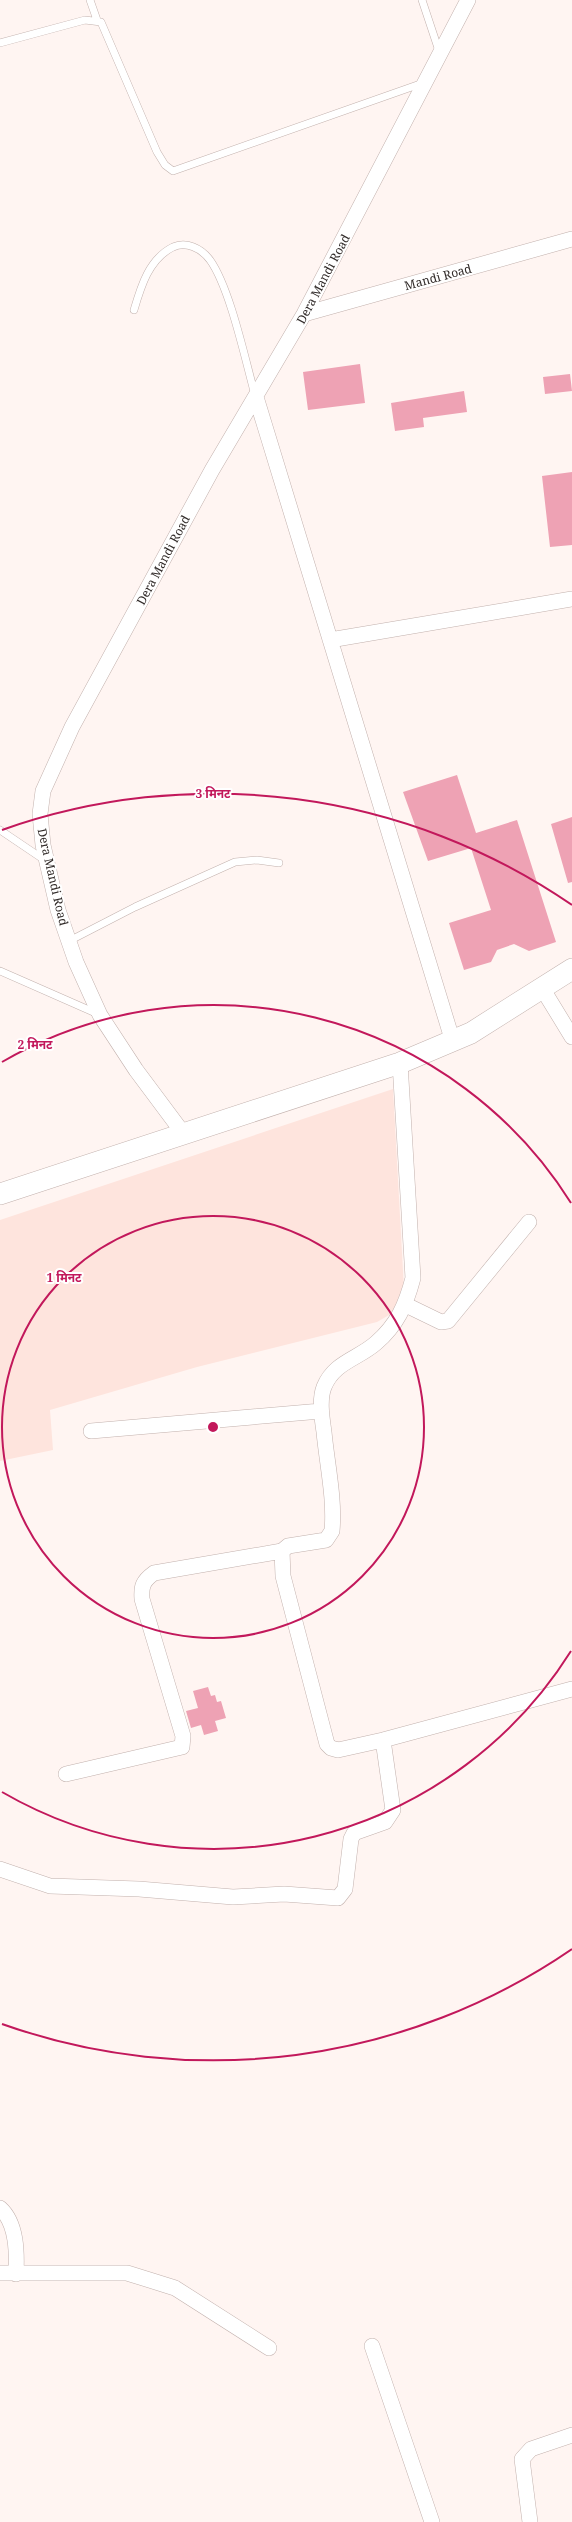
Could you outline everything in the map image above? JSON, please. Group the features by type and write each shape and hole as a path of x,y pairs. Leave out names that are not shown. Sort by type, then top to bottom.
{"street":[{"name":"Dera Mandi Road","path":"183,1133 136,1070 100,1015 69,941 58,910 48,862 40,814 43,791 57,758 212,470 304,314 427,82 468,0"},
{"name":"Mandi Road","path":"304,314 572,239"},
{"path":"256,397 453,1042"},
{"path":"330,640 572,599"},
{"path":"0,1194 400,1063 453,1042 471,1033 572,970"},
{"path":"542,988 572,1037"},
{"path":"66,1774 182,1747 183,1736 142,1599 141,1588 146,1579 154,1573 282,1551 288,1546 326,1540 332,1531 321,1411 324,1388 332,1373 342,1364 376,1344 396,1323 406,1305 412,1278 400,1063"},
{"path":"406,1305 441,1322 448,1321 529,1222"},
{"path":"91,1431 321,1411"},
{"path":"282,1551 283,1576 327,1744 331,1748 338,1750 383,1740 572,1689"},
{"path":"0,1869 50,1886 139,1889 226,1897 284,1894 338,1898 345,1890 351,1839 354,1834 385,1822 393,1810 383,1740"},
{"path":"0,2208 12,2226 17,2254 16,2274"},
{"path":"0,2273 127,2273 175,2288 268,2348"},
{"path":"372,2346 432,2522"},
{"path":"530,2522 522,2459 531,2449 572,2435"}],"lane":[{"path":"90,0 97,20 101,22 107,35 157,152 164,165 173,171 427,82"},
{"path":"422,0 440,55"},
{"path":"0,43 85,20 97,20"},
{"path":"134,310 140,289 152,265 164,252 180,244 194,247 209,259 222,283 256,397"},
{"path":"0,830 48,862"},
{"path":"69,941 135,907 235,862 257,860 279,863"},
{"path":"0,971 100,1015"}],"shaded area":[{"path":"393,1089 404,1289 396,1311 377,1322 197,1367 50,1410 53,1450 0,1461 0,1220"}],"building":[{"path":"360,364 365,403 308,410 303,372"},
{"path":"570,374 572,391 545,394 543,377"},
{"path":"464,391 467,412 423,418 424,427 395,431 391,403"},
{"path":"572,472 572,545 550,547 542,476"},
{"path":"457,775 476,833 517,820 556,942 529,951 514,944 497,950 491,962 464,970 449,923 491,910 471,848 428,861 403,792"},
{"path":"572,817 572,882 568,883 551,824"},
{"path":"208,1687 211,1696 215,1695 217,1702 221,1701 226,1718 215,1721 218,1731 204,1735 201,1725 191,1728 186,1711 198,1708 193,1691"}]}
